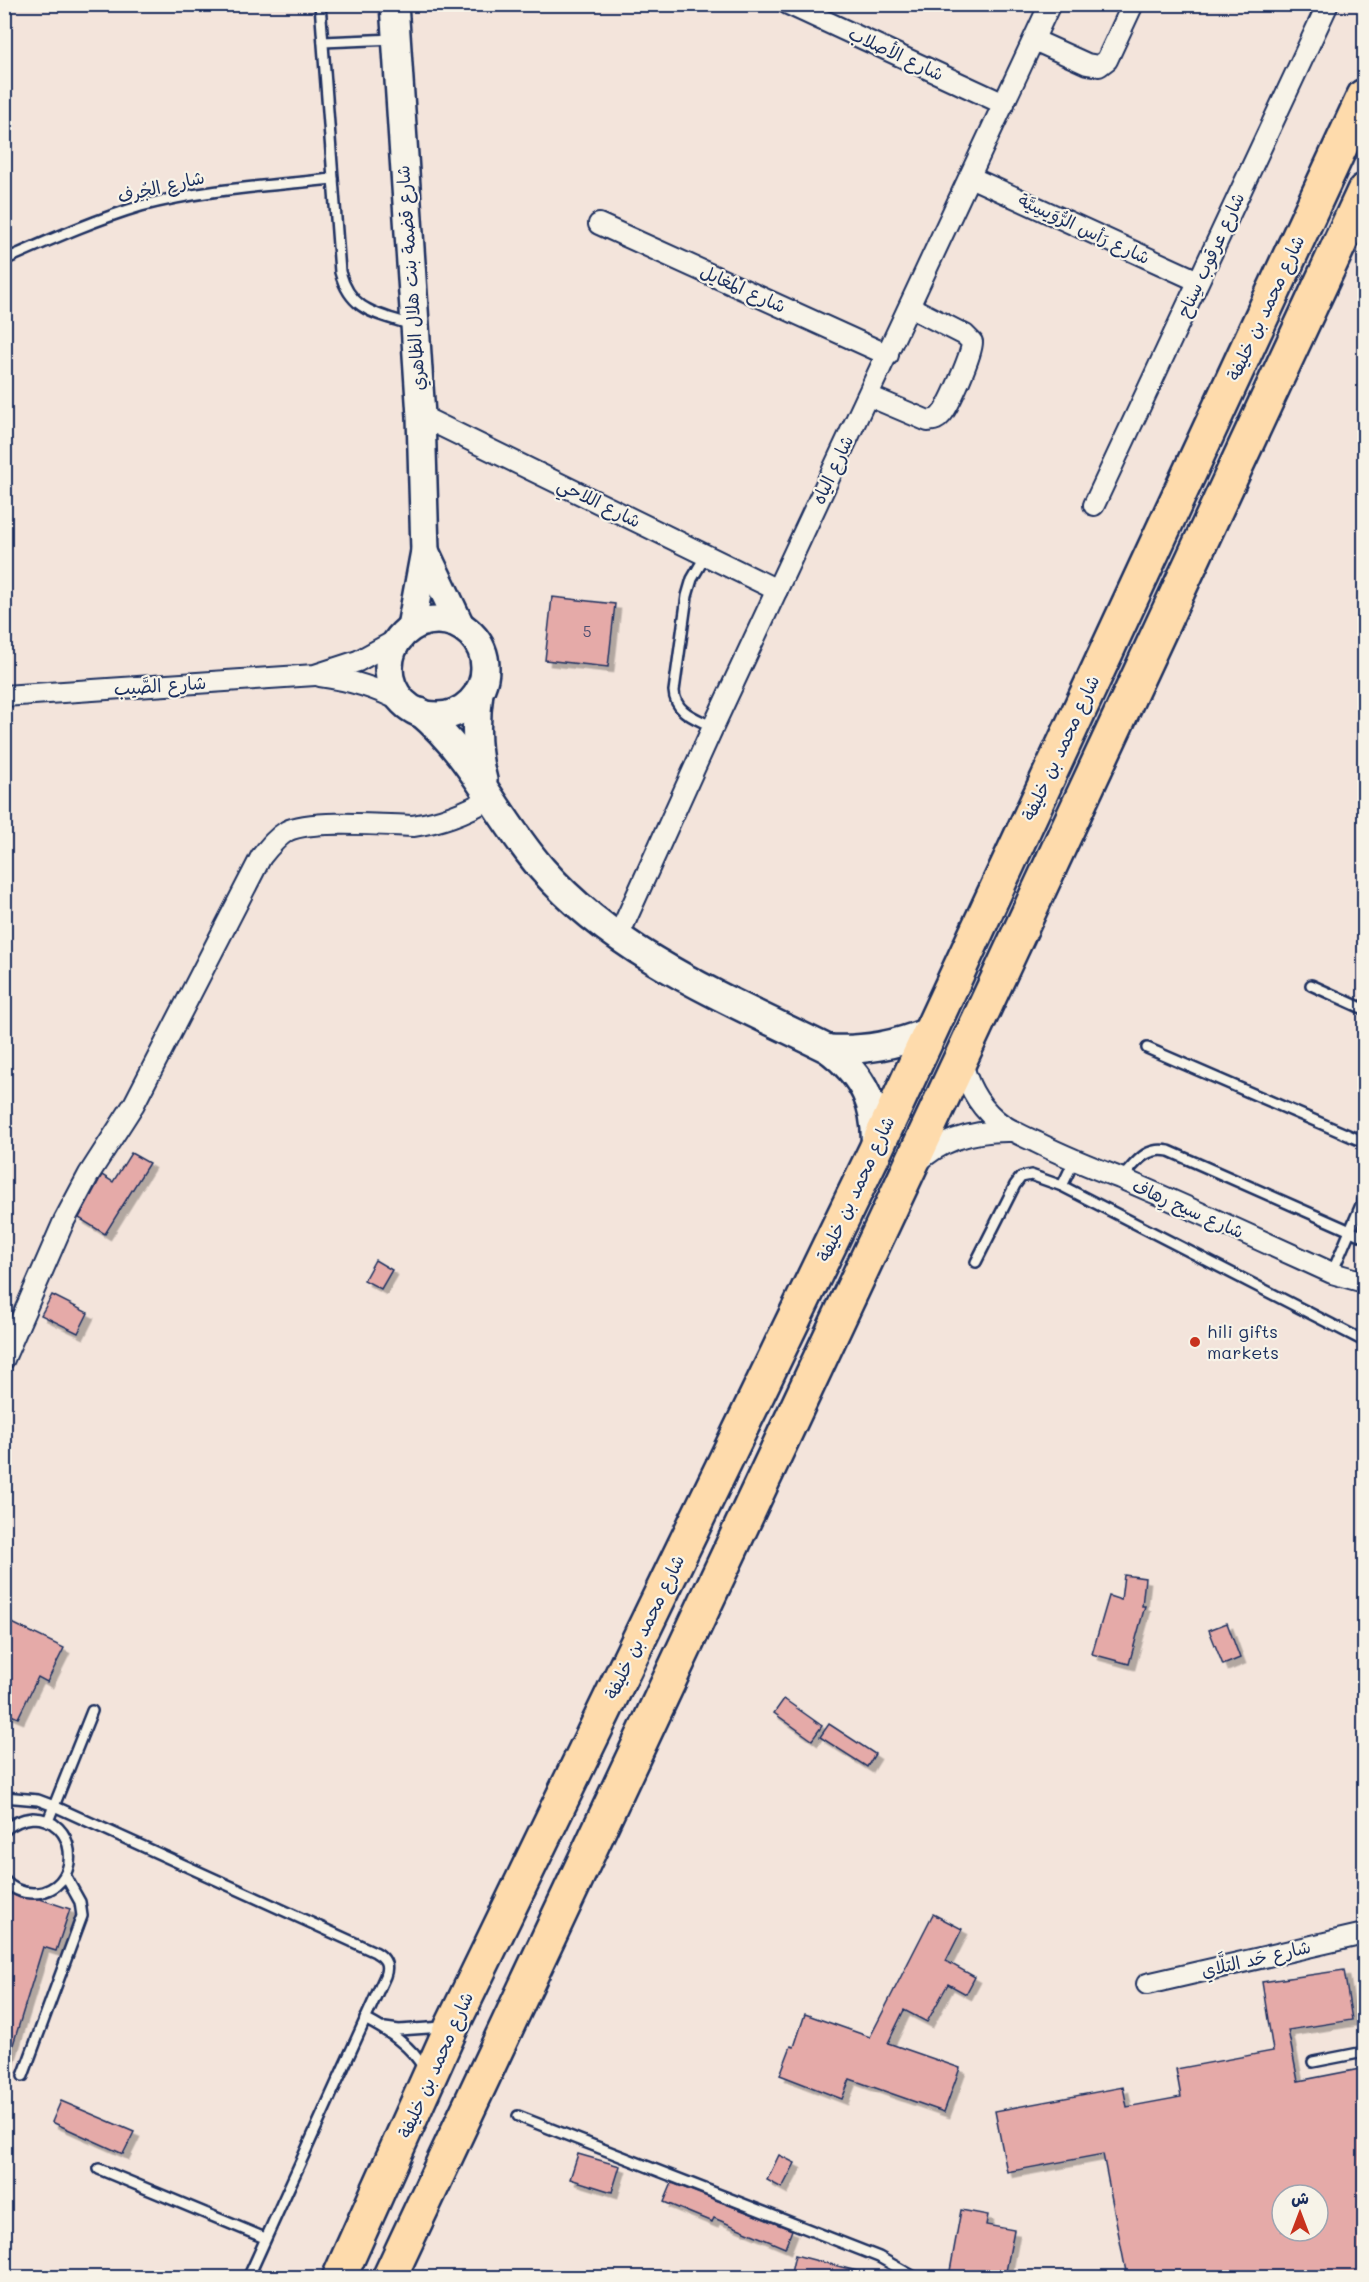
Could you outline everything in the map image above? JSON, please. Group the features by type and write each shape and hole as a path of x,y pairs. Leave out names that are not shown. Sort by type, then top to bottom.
{"highway":[{"name":"شارع محمد بن خليفة","path":"339,2277 453,2026 875,1151 1365,96"},
{"path":"389,2277 1365,190"}],"street":[{"name":"شارع قضمة بنت هلال الظاهري","path":"394,4 421,416 425,551 405,633"},
{"name":"شارع الأصلاب","path":"788,4 1004,104"},
{"name":"شارع الياه","path":"618,937 713,727 1050,4"},
{"path":"1034,40 1087,64 1103,65 1133,4"},
{"name":"شارع عرقوب سِناح","path":"1094,506 1328,4"},
{"name":"شارع رَأس الرُّوَيسِيَّة","path":"970,177 1198,281"},
{"name":"شارع المغايل","path":"599,224 888,355"},
{"path":"869,396 928,421 934,420 943,413 970,354 972,342 965,335 910,307"},
{"name":"شارع اللاحي","path":"421,416 777,590"},
{"name":"شارع قضمة بنت هلال الظاهري","path":"425,551 460,625"},
{"path":"488,794 476,741 476,712 486,668 484,654 475,637 460,625 444,620 426,621 405,633 392,651 389,664 390,678 395,691 450,740 504,820 543,869 593,919 662,966 828,1049 853,1071 870,1101 874,1117 875,1151"},
{"name":"شارع الصَّيب","path":"4,696 315,675 358,661 405,633"},
{"name":"شارع الصَّيب","path":"315,675 383,691 412,707"},
{"path":"412,707 430,715 453,713 463,708 479,692"},
{"path":"4,1359 74,1201 134,1104 261,857 273,842 289,830 308,825 413,826 430,824 462,814 488,794"},
{"path":"828,1049 880,1047 930,1031"},
{"name":"شارع سيح رِهاف","path":"961,1058 965,1076 973,1093 997,1121 1013,1131 1074,1161 1120,1179 1332,1273 1365,1281"},
{"name":"شارع سيح رِهاف","path":"906,1175 936,1148 954,1139 973,1133 1013,1131"},
{"name":"شارع حَد التلَّاي","path":"1147,1984 1365,1934"}],"lane":[{"path":"320,4 340,272 344,287 350,298 360,306 414,326"},
{"path":"322,42 396,39"},
{"name":"شارع الجُرف","path":"4,260 80,227 142,206 207,193 333,179"},
{"path":"706,555 692,579 687,596 674,691 675,699 683,711 713,727"},
{"path":"1311,985 1365,1009"},
{"path":"1147,1048 1365,1142"},
{"path":"1120,1179 1149,1151 1161,1149 1365,1238"},
{"path":"1062,1186 1074,1161"},
{"path":"976,1262 1020,1177 1031,1175 1062,1186 1365,1341"},
{"path":"1332,1273 1365,1198"},
{"path":"48,1821 92,1711"},
{"path":"4,1797 38,1800 54,1806 382,1955 386,1961 387,1969 248,2277"},
{"path":"4,1832 16,1822 27,1819 48,1821 64,1834 69,1844 69,1866 65,1875 49,1890 39,1893 18,1890 4,1880"},
{"path":"23,2076 82,1916 75,1889 65,1875"},
{"path":"365,2019 382,2028 410,2050 429,2080"},
{"path":"382,2028 417,2030 453,2026"},
{"path":"1312,2062 1365,2052"},
{"path":"518,2116 868,2253 916,2277"},
{"path":"99,2169 265,2238"}],"building":[{"path":"552,597 615,604 608,667 545,660"},
{"path":"131,1153 149,1163 105,1234 79,1218 102,1175 113,1182"},
{"path":"375,1260 392,1270 381,1289 364,1280"},
{"path":"52,1295 88,1313 78,1333 41,1315"},
{"path":"1124,1575 1145,1578 1142,1606 1145,1606 1129,1664 1092,1654 1109,1596 1121,1600"},
{"path":"4,1619 64,1648 47,1682 38,1677 18,1718 4,1712"},
{"path":"1227,1623 1240,1658 1223,1665 1209,1630"},
{"path":"784,1699 822,1726 812,1740 774,1713"},
{"path":"829,1724 875,1754 867,1767 820,1737"},
{"path":"7,1892 20,1898 40,1899 70,1909 56,1951 43,1947 8,2061 4,2060 4,1899"},
{"path":"933,1914 962,1929 946,1961 975,1977 966,1994 948,1984 927,2022 904,2010 888,2043 960,2068 944,2112 850,2079 842,2099 780,2075 791,2046 794,2047 805,2014 870,2037"},
{"path":"1344,1970 1352,2020 1288,2030 1298,2081 1365,2068 1365,2277 1127,2277 1103,2154 1007,2172 995,2111 1123,2087 1127,2107 1181,2097 1176,2069 1273,2051 1262,1982"},
{"path":"61,2101 134,2132 123,2154 52,2122"},
{"path":"578,2154 620,2166 612,2192 570,2179"},
{"path":"779,2155 795,2163 782,2188 767,2180"},
{"path":"672,2183 792,2230 785,2248 714,2218 712,2222 664,2202"},
{"path":"961,2210 988,2215 986,2225 1014,2230 1005,2277 987,2277 950,2271"},
{"path":"795,2255 861,2272 860,2277 790,2277"}],"place":[{"name":"hili gifts markets","path":"1195,1342"}]}
